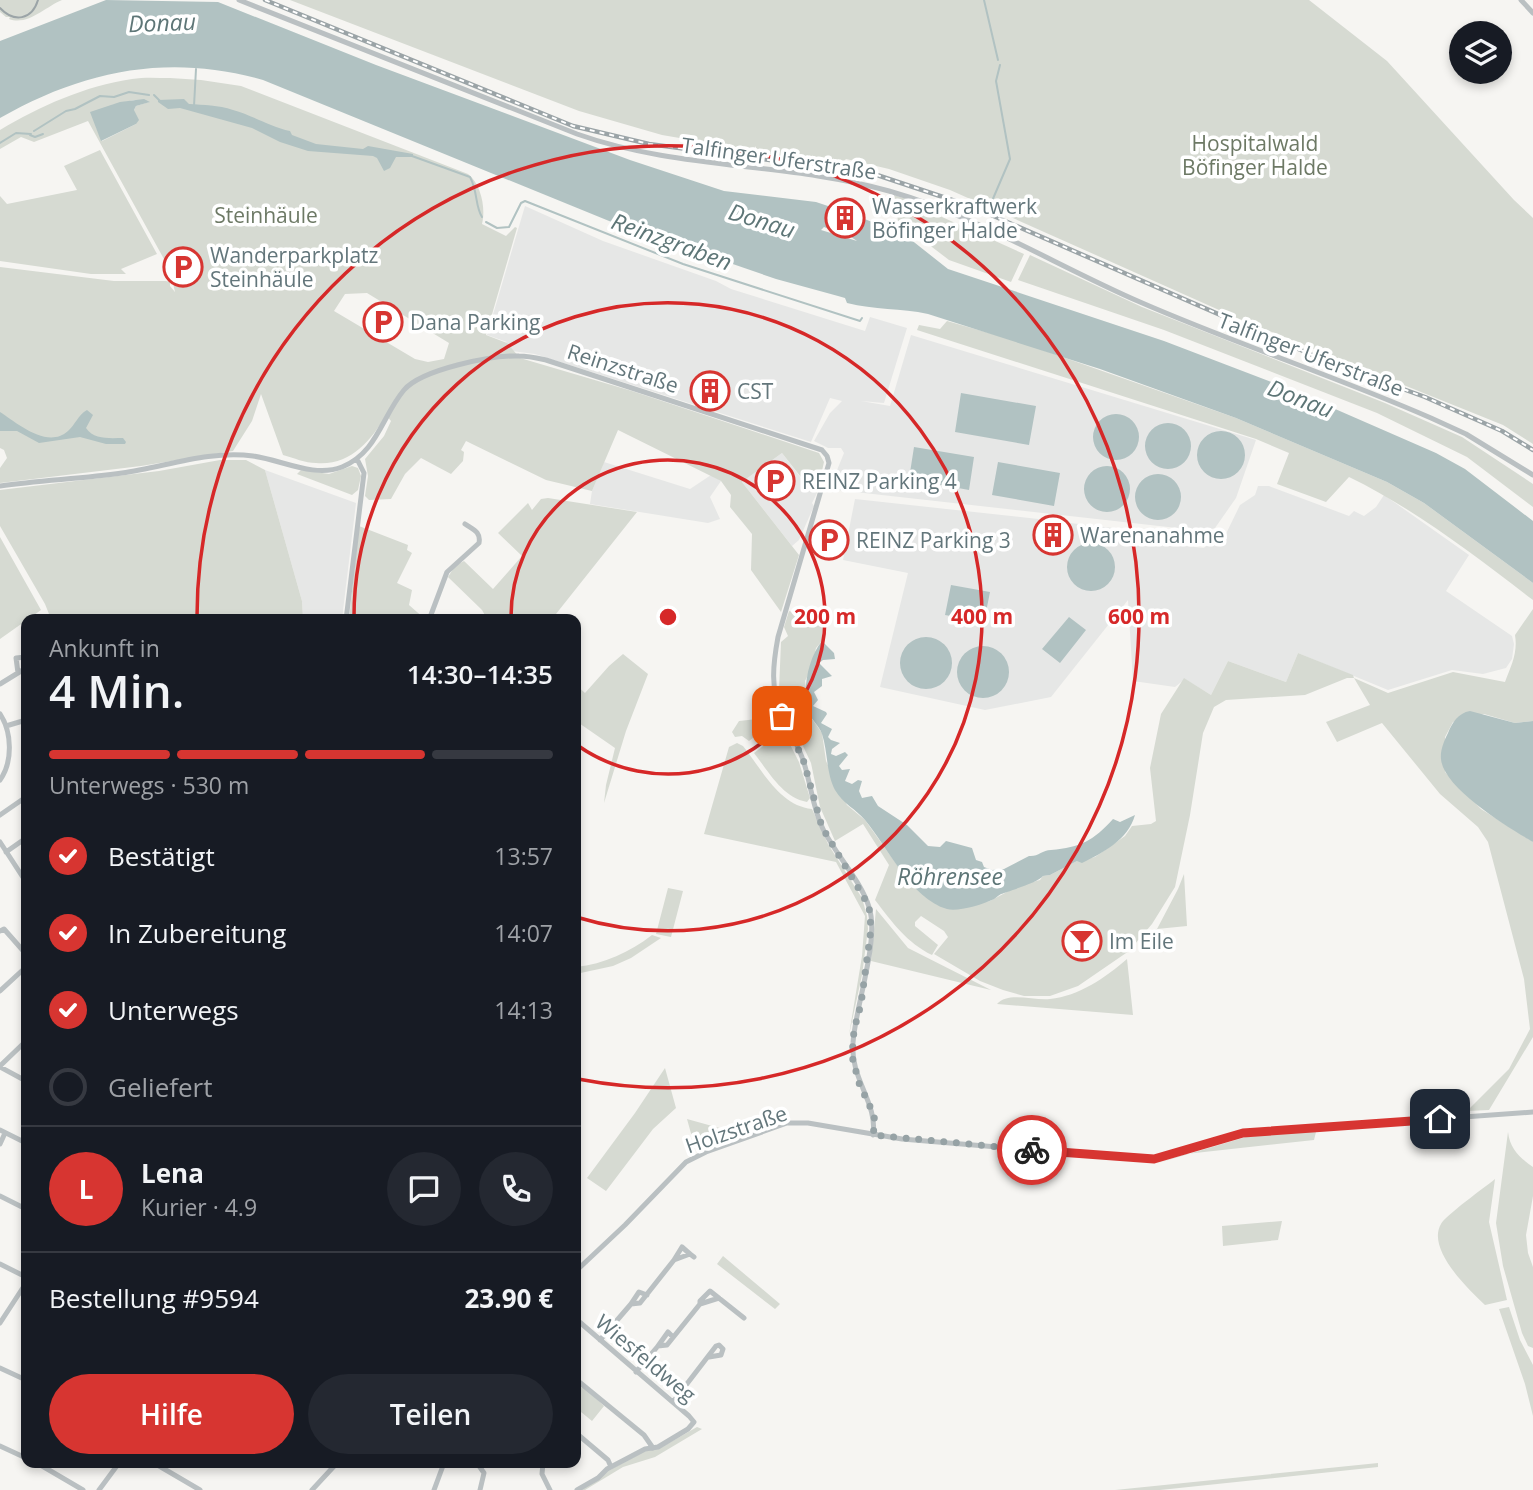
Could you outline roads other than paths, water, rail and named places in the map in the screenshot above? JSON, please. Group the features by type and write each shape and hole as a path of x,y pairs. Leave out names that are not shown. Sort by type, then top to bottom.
{"street":[{"name":"Talfinger Uferstraße","path":"239,0 621,149 670,158 818,176 905,196 982,227 1149,306 1431,418 1466,434 1533,475"},
{"path":"1521,0 1533,13"},
{"name":"Reinzstraße","path":"358,458 376,438 403,391 420,377 444,368 516,355 546,360 709,412 822,450 827,456 829,463 822,491 778,637 773,666 774,691 782,716 803,759 822,827 869,906 871,929 852,1056 859,1083 873,1113 873,1135"},
{"path":"0,486 121,473 205,457 254,456 322,470 334,469 358,458 364,473 347,614"},
{"path":"431,614 447,572 479,543 480,536 465,524"},
{"path":"18,673 16,658 21,658"},
{"path":"0,684 21,671"},
{"path":"0,714 6,726 8,767 0,780"},
{"path":"6,726 21,722"},
{"path":"0,815 21,800"},
{"path":"0,842 21,874"},
{"path":"6,852 21,842"},
{"path":"5,928 21,948"},
{"path":"0,991 21,972"},
{"path":"21,1046 0,1067 21,1078"},
{"name":"Holzstraße","path":"581,1266 625,1225 678,1167 695,1156 787,1123 808,1123 873,1135 1142,1160 1161,1158 1243,1133 1533,1112"},
{"path":"0,1144 3,1132 21,1141"},
{"path":"0,1196 21,1206"},
{"path":"600,1340 631,1304 640,1303 674,1261 692,1256"},
{"path":"0,1264 21,1274"},
{"path":"0,1323 21,1291"},
{"path":"636,1372 658,1346 667,1345 709,1291 744,1318"},
{"path":"700,1304 719,1298"},
{"name":"Wiesfeldweg","path":"581,1324 694,1422 688,1429 653,1448"},
{"path":"673,1402 709,1357"},
{"path":"0,1368 21,1378"},
{"path":"577,1490 611,1466 653,1448 644,1435 581,1383"},
{"path":"581,1437 611,1466"},
{"path":"0,1446 21,1456"},
{"path":"46,1468 83,1490"},
{"path":"99,1490 115,1468"},
{"path":"168,1468 201,1490"},
{"path":"312,1490 332,1468"},
{"path":"434,1490 442,1468"},
{"path":"480,1490 484,1473 481,1468"},
{"path":"543,1468 542,1474 550,1490"}],"water":[{"name":"Donau","path":"106,0 218,2 376,65 630,160 724,191 816,202 837,209 829,229 824,227 821,230 857,241 851,237 857,216 905,235 948,269 1164,341 1287,388 1436,453 1465,469 1533,521 1533,583 1424,503 1387,482 1236,418 1100,369 928,314 847,303 845,298 776,279 614,223 263,80 194,68 128,71 63,88 0,118 0,41"},
{"path":"144,99 150,102 136,106 134,110 139,120 136,124 101,141 90,112 120,102"},
{"path":"184,99 189,104 216,106 240,112 316,144 363,149 368,146 413,154 413,157 396,157 390,168 384,171 373,156 308,151 280,142 252,128 180,108 168,109 158,102"},
{"path":"961,393 1036,406 1029,445 955,432"},
{"path":"87,410 93,415 86,428 89,432 103,438 123,438 125,444 106,444 80,437 39,443 17,431 0,431 0,412 41,436 60,436"},
{"path":"1116,414 1132,421 1139,437 1132,453 1116,460 1100,453 1093,437 1100,421"},
{"path":"1168,423 1185,429 1191,446 1185,463 1168,469 1151,463 1145,446 1151,429"},
{"path":"1221,431 1238,438 1245,455 1238,472 1221,479 1204,472 1197,455 1204,438"},
{"path":"914,447 974,457 969,490 909,479"},
{"path":"998,462 1060,473 1054,506 992,495"},
{"path":"1107,466 1123,473 1130,489 1123,505 1107,512 1091,505 1084,489 1091,473"},
{"path":"1158,474 1174,481 1181,497 1174,513 1158,520 1142,513 1135,497 1142,481"},
{"path":"1091,543 1108,550 1115,567 1108,584 1091,591 1074,584 1067,567 1074,550"},
{"path":"951,585 990,592 984,622 945,615"},
{"path":"1069,617 1086,630 1060,663 1042,649"},
{"path":"926,637 936,639 944,645 950,653 950,673 944,681 936,687 926,689 916,687 908,681 902,673 900,663 902,653 908,645 916,639"},
{"name":"Röhrensee","path":"822,641 834,653 835,659 819,663 832,676 822,679 822,686 814,692 818,700 813,706 826,712 821,723 832,729 828,737 840,743 832,749 831,754 836,756 845,752 848,755 839,766 842,770 850,769 845,781 852,784 858,780 862,781 859,791 862,798 872,796 878,806 907,825 928,846 940,847 946,841 972,848 976,860 982,862 984,867 992,870 1004,869 1029,856 1086,842 1113,819 1120,822 1135,815 1132,824 1121,838 1099,854 1082,863 1077,861 993,900 957,910 934,903 911,883 865,820 842,799 832,783 822,734 809,714 806,703 810,665"},
{"path":"983,646 993,648 1001,654 1007,662 1007,682 1001,690 993,696 983,698 973,696 965,690 959,682 957,672 959,662 965,654 973,648"},
{"path":"1470,711 1515,723 1533,721 1533,842 1479,806 1453,782 1445,770 1441,756 1445,739 1456,719"}],"waterway":[{"path":"984,0 998,60"},
{"path":"989,208 1010,159 996,81 1000,65"},
{"name":"Reinzgraben","path":"194,106 196,69"},
{"path":"34,131 66,111 100,96 114,97 129,92 149,95"},
{"path":"154,95 160,101"},
{"path":"0,143 16,133 31,134"},
{"path":"30,135 35,137 43,134"},
{"name":"Reinzgraben","path":"412,156 470,177 482,217"},
{"name":"Reinzgraben","path":"486,222 497,228 509,227 521,203 525,201 683,264 860,321 862,318"}],"tram line":[{"path":"0,8 11,16 22,17 32,12 38,0"}],"railway":[{"path":"265,0 573,126 649,144 874,174 973,207 1326,361 1425,397 1502,431 1533,450"}],"place":[{"name":"Wasserkraftwerk Böfinger Halde","path":"845,218"},
{"name":"Wanderparkplatz Steinhäule","path":"183,267"},
{"name":"Dana Parking","path":"383,322"},
{"name":"CST","path":"710,391"},
{"name":"REINZ Parking 4","path":"775,481"},
{"name":"Warenanahme","path":"1053,535"},
{"name":"REINZ Parking 3","path":"829,540"},
{"name":"Im Eile","path":"1082,941"}],"park label":[{"name":"Hospitalwald Böfinger Halde","path":"1255,155"},
{"name":"Steinhäule","path":"266,215"}]}
